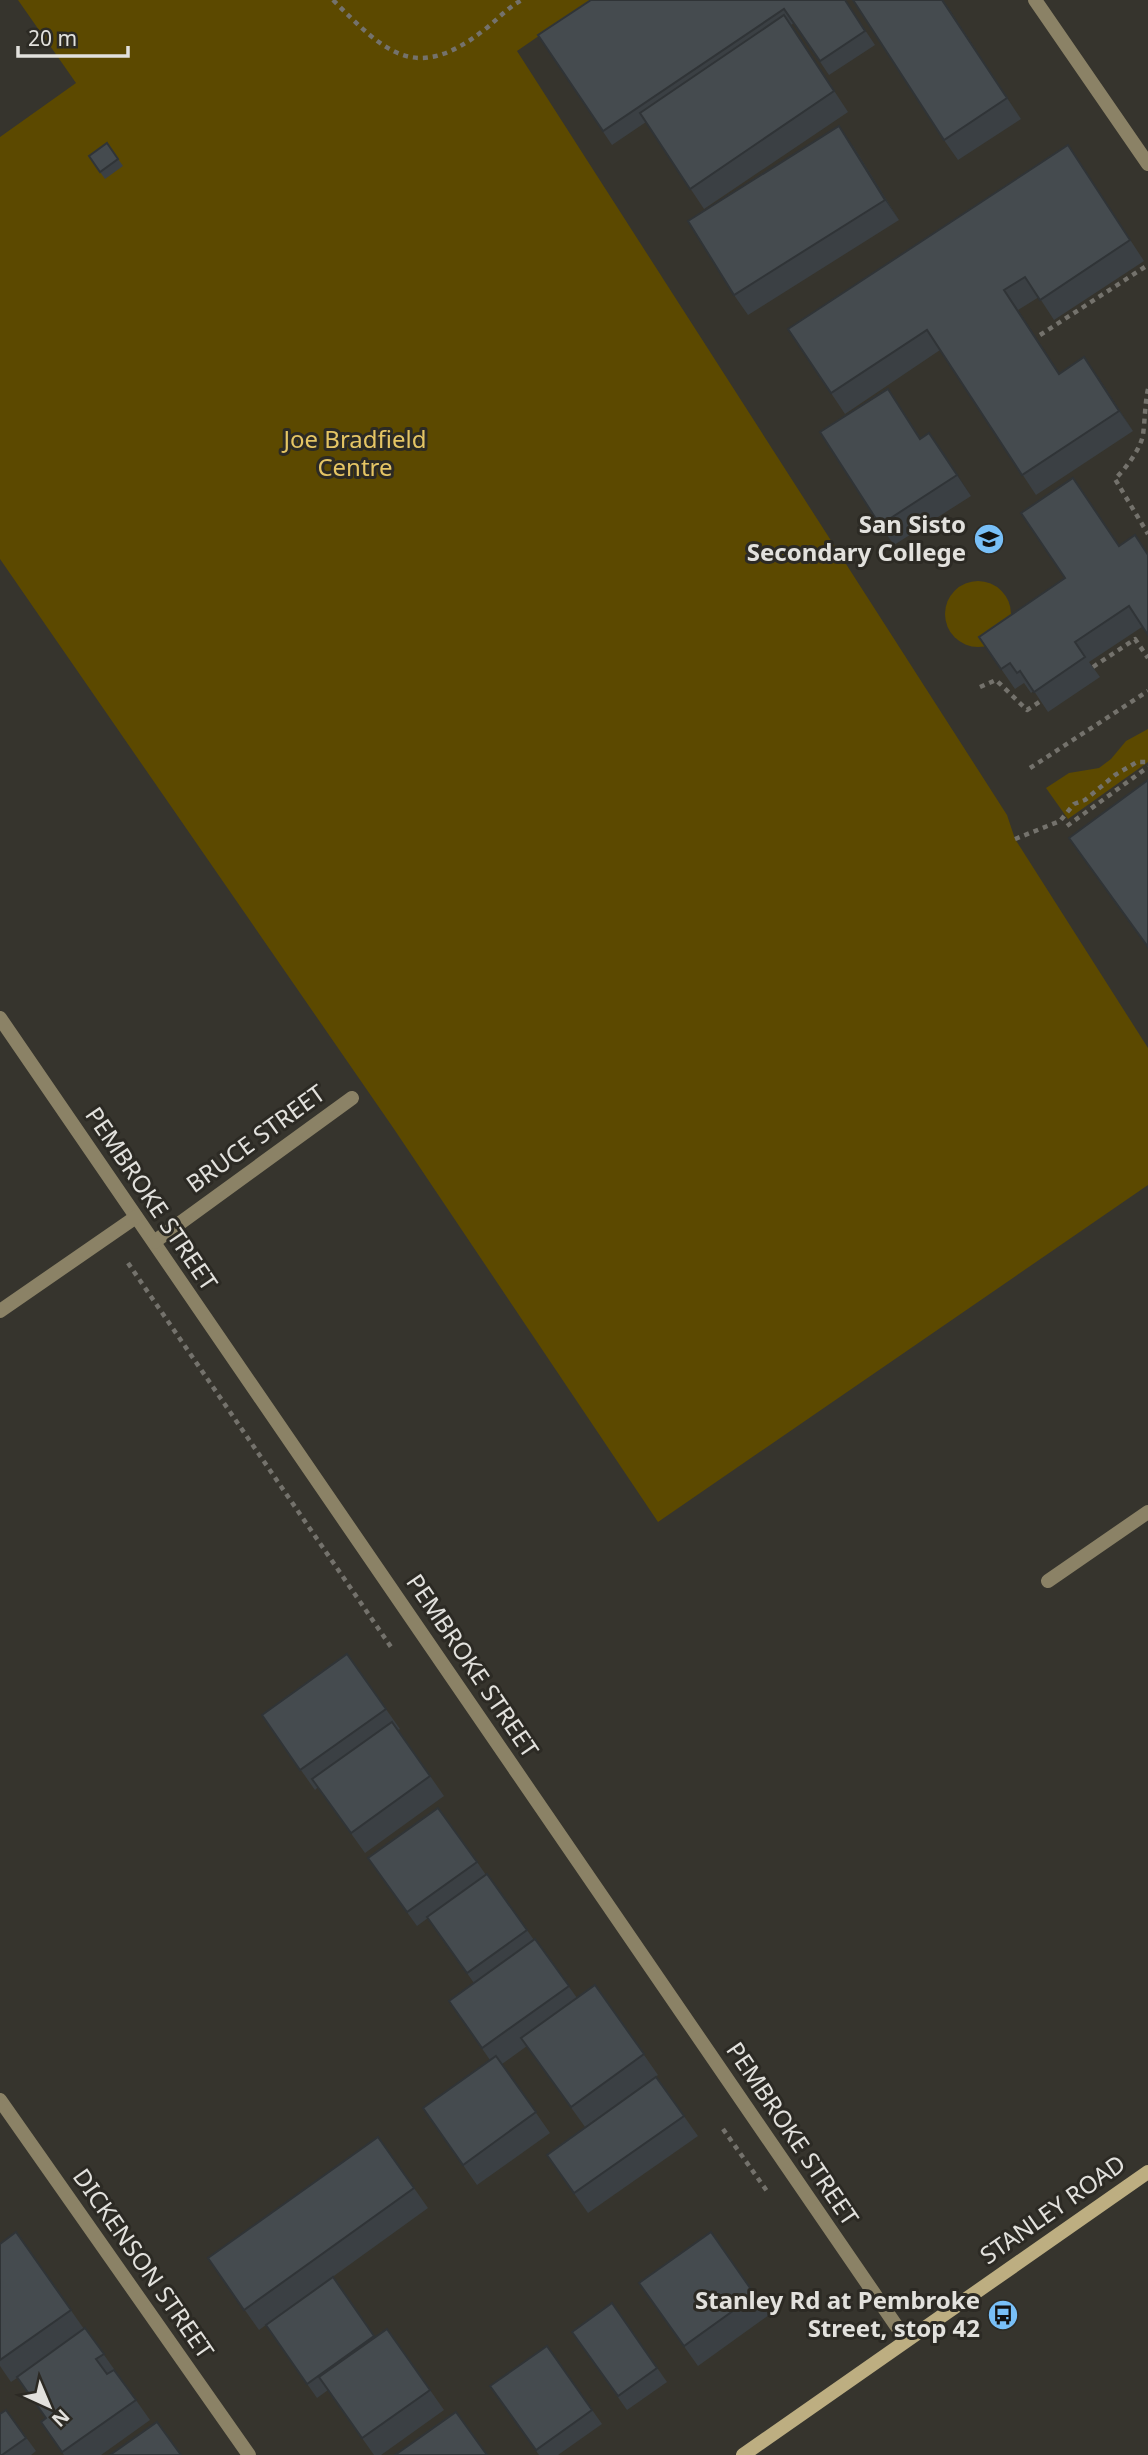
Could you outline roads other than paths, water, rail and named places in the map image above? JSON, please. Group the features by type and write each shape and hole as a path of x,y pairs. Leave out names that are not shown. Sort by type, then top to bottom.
{"main road":[{"name":"STANLEY ROAD","path":"743,2455 1148,2172"}],"street":[{"path":"1035,0 1148,164"},
{"name":"PEMBROKE STREET","path":"0,1018 906,2340"},
{"name":"BRUCE STREET","path":"154,1242 352,1098"},
{"path":"0,1311 136,1217"},
{"path":"1048,1581 1148,1511"},
{"name":"DICKENSON STREET","path":"0,2100 249,2455"}],"place":[{"name":"San Sisto Secondary College","path":"989,539"},
{"name":"Stanley Rd at Pembroke Street, stop 42","path":"1003,2315"}],"park label":[{"name":"Joe Bradfield Centre","path":"355,454"}]}
